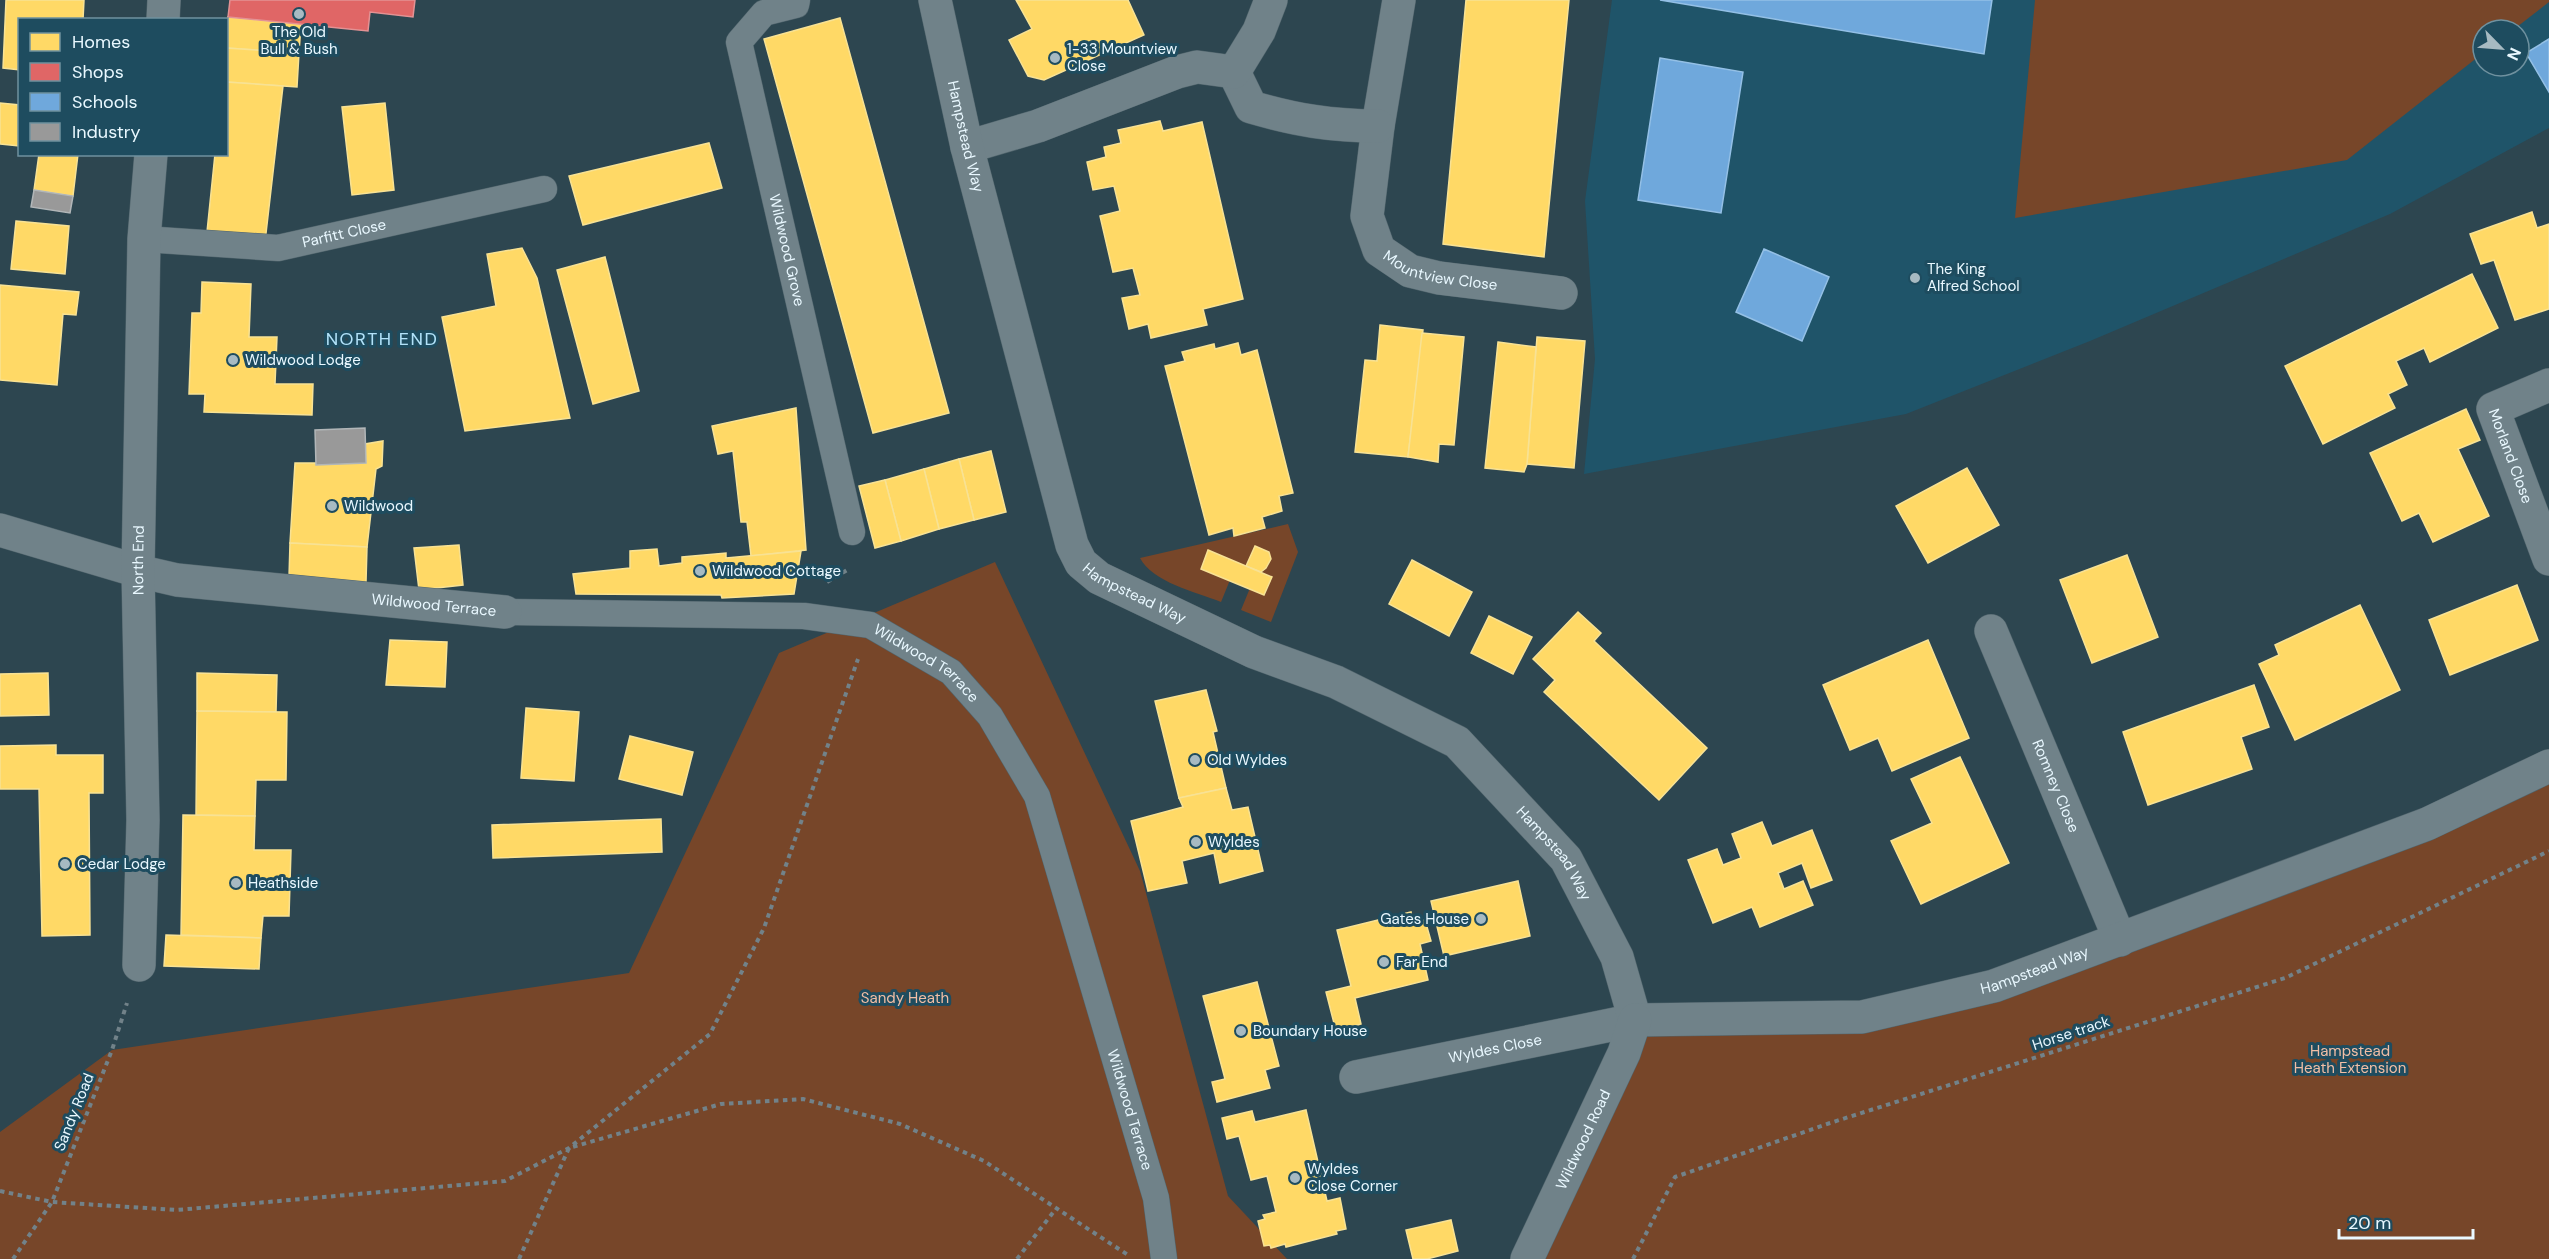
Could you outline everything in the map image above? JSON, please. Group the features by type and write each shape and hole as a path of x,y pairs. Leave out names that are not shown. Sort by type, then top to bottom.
{"street":[{"path":"163,18 164,0"},
{"name":"Hampstead Way","path":"935,0 967,147 1072,545 1081,563 1109,583 1254,652 1336,682 1457,742 1566,859 1617,957 1635,1020 1862,1017 1994,986 2427,824 2549,766"},
{"path":"1234,72 1260,31 1271,0"},
{"name":"Mountview Close","path":"1399,0 1378,126 1367,216 1379,250 1410,271 1439,278 1560,293"},
{"path":"967,147 1038,126 1177,72 1197,67 1234,72"},
{"path":"1234,72 1251,107 1289,118 1340,126 1378,126"},
{"name":"North End","path":"139,965 143,820 138,572 144,239 151,156"},
{"name":"Morland Close","path":"2549,385 2493,409 2549,559"},
{"name":"Wildwood Terrace","path":"0,530 138,572 177,580 505,612"},
{"name":"Romney Close","path":"1991,631 2120,940"},
{"name":"Wyldes Close","path":"1356,1077 1635,1020"},
{"name":"Wildwood Road","path":"1527,1259 1624,1053 1635,1020"}],"lane":[{"name":"Wildwood Grove","path":"797,0 796,5 764,13 739,42 852,532"},
{"name":"Parfitt Close","path":"144,239 278,248 544,189"},
{"name":"Wildwood Terrace","path":"505,612 804,616 870,625 951,672 990,716 1036,796 1156,1198 1164,1259"}],"path":[{"path":"519,1259 569,1148 710,1034 764,928 870,625"},
{"name":"Horse track","path":"1633,1259 1675,1177 1841,1119 2285,978 2549,851"},
{"name":"Sandy Road","path":"13,1259 52,1202 112,1050 139,965"},
{"path":"0,1191 52,1202 177,1210 505,1181 569,1148 721,1104 803,1100 900,1124 984,1161 1134,1259"},
{"path":"1017,1259 1056,1210"}],"shaded area":[{"name":"The King Alfred School","path":"1612,0 2549,0 2549,128 2390,214 2090,341 1906,414 1584,474 1595,359 1585,201"}],"green space":[{"path":"2035,0 2549,0 2528,18 2471,18 2471,62 2347,160 2015,218"},
{"path":"1288,524 1298,552 1271,622 1241,610 1250,588 1265,594 1272,577 1261,572 1269,564 1269,552 1255,546 1246,566 1208,551 1201,569 1230,580 1221,602 1164,580 1154,574 1140,558"},
{"name":"Sandy Heath","path":"995,562 1140,871 1228,1196 1287,1259 0,1259 0,1132 112,1050 629,973 779,653"},
{"name":"Hampstead Heath Extension","path":"2549,762 2549,1259 1527,1259 1635,1020 1862,1017 2120,940"}],"building: Homes":[{"path":"6,0 84,0 83,18 18,18 18,70 3,68"},
{"name":"1-33 Mountview Close","path":"1016,0 1128,0 1144,35 1044,80 1028,76 1009,40 1032,29"},
{"path":"1466,0 1569,0 1544,257 1443,244"},
{"path":"228,18 301,24 299,53 228,48"},
{"path":"840,18 949,413 873,433 764,39"},
{"path":"228,48 299,53 297,87 228,82"},
{"path":"228,82 283,86 265,242 207,232 215,156 228,156"},
{"path":"0,103 18,105 18,146 0,144"},
{"path":"385,103 394,190 352,195 342,107"},
{"path":"1160,121 1163,131 1202,122 1243,299 1203,309 1207,325 1151,338 1148,324 1129,329 1122,298 1140,295 1133,268 1113,272 1100,216 1120,211 1114,186 1093,190 1087,162 1106,157 1104,147 1121,143 1118,130"},
{"path":"709,143 722,188 583,225 569,176"},
{"path":"39,156 78,156 73,196 34,190"},
{"path":"2532,212 2537,228 2549,224 2549,309 2515,320 2494,260 2481,264 2470,234"},
{"path":"16,221 69,226 65,274 11,269"},
{"path":"522,248 537,278 570,418 465,431 442,317 496,306 487,254"},
{"path":"605,257 639,391 593,404 557,270"},
{"path":"2472,274 2498,328 2430,362 2424,348 2396,361 2407,385 2388,394 2395,408 2323,444 2285,366"},
{"name":"Wildwood Lodge","path":"202,282 251,284 249,337 277,337 275,384 313,384 312,415 204,412 205,394 189,394 192,313 201,313"},
{"path":"0,285 79,292 76,315 63,314 57,385 0,380"},
{"path":"1380,325 1423,330 1408,457 1355,452 1365,360 1377,361"},
{"path":"1422,333 1464,337 1454,445 1439,444 1438,462 1408,457"},
{"path":"1537,337 1585,341 1574,468 1527,464"},
{"path":"1498,342 1536,347 1527,464 1524,472 1485,468"},
{"path":"1238,343 1241,355 1257,350 1293,493 1279,496 1282,511 1262,517 1265,528 1234,536 1233,528 1209,535 1165,366 1185,361 1182,352 1214,344 1215,349"},
{"path":"796,408 806,550 751,556 747,522 741,522 733,451 718,454 712,426"},
{"path":"2466,409 2480,440 2458,449 2489,516 2433,542 2419,513 2402,521 2370,453"},
{"name":"Wildwood","path":"383,441 382,466 376,469 367,547 290,543 295,463 366,463 365,444"},
{"path":"991,451 1006,512 974,520 959,459"},
{"path":"959,459 974,520 939,529 924,469"},
{"path":"1967,468 1999,525 1928,563 1896,506"},
{"path":"924,469 939,529 901,541 885,480"},
{"path":"885,480 901,541 875,548 859,486"},
{"path":"290,543 367,547 366,582 289,577"},
{"path":"459,545 463,585 419,590 414,548"},
{"path":"1255,546 1269,552 1271,559 1261,572 1246,566"},
{"name":"Wildwood Cottage","path":"657,549 659,566 682,563 682,557 726,553 726,558 801,551 794,594 722,598 721,595 576,594 573,574 630,568 630,551"},
{"path":"1208,550 1272,577 1264,595 1201,569"},
{"path":"2127,555 2158,637 2092,663 2060,580"},
{"path":"1412,560 1472,592 1449,636 1389,604"},
{"path":"2517,585 2538,640 2450,675 2429,620"},
{"path":"2360,605 2400,690 2295,740 2259,664 2279,655 2275,645"},
{"path":"1578,612 1601,633 1594,641 1707,748 1659,800 1544,692 1555,680 1533,659"},
{"path":"1489,616 1532,637 1513,674 1471,653"},
{"path":"390,640 447,642 445,687 386,685"},
{"path":"1928,640 1969,738 1892,771 1878,738 1850,750 1823,685"},
{"path":"48,673 49,715 0,716 0,674"},
{"path":"197,673 277,675 276,712 197,711"},
{"path":"2254,685 2269,727 2241,737 2252,769 2148,805 2123,732"},
{"name":"Old Wyldes","path":"1206,690 1217,731 1213,732 1226,788 1179,798 1155,701"},
{"path":"526,708 579,712 574,781 521,778"},
{"path":"197,711 287,712 286,780 256,780 255,816 196,815"},
{"path":"630,736 693,752 682,795 619,779"},
{"name":"Cedar Lodge","path":"56,745 56,755 103,755 103,793 89,793 90,935 42,936 39,789 0,789 0,746"},
{"path":"1960,757 2009,863 1921,904 1891,841 1932,823 1911,779"},
{"name":"Wyldes","path":"1226,788 1232,810 1248,807 1263,871 1220,883 1214,853 1182,861 1187,883 1148,891 1131,821 1183,807 1179,798"},
{"name":"Heathside","path":"183,815 255,816 254,850 291,850 289,916 263,916 261,938 181,935"},
{"path":"661,819 662,852 493,858 492,825"},
{"path":"1762,822 1772,846 1812,830 1832,880 1811,888 1802,863 1778,873 1784,889 1803,881 1813,905 1760,927 1752,907 1713,923 1688,860 1717,849 1723,865 1741,858 1732,834"},
{"name":"Gates House","path":"1518,881 1530,936 1444,956 1431,901"},
{"name":"Far End","path":"1411,912 1413,923 1425,920 1431,941 1420,944 1428,980 1355,998 1361,1024 1336,1031 1326,992 1351,986 1337,930"},
{"path":"166,935 261,938 259,969 164,966"},
{"name":"Boundary House","path":"1257,982 1279,1066 1265,1070 1270,1088 1217,1102 1212,1082 1225,1079 1203,996"},
{"name":"Wyldes Close Corner","path":"1306,1110 1327,1201 1340,1198 1346,1229 1336,1231 1337,1234 1286,1247 1285,1244 1271,1248 1270,1245 1264,1246 1258,1221 1265,1219 1263,1215 1276,1212 1267,1176 1251,1180 1239,1136 1227,1139 1222,1118 1252,1111 1255,1122"},
{"path":"1451,1220 1458,1251 1427,1259 1413,1259 1406,1230"}],"building: Shops":[{"name":"The Old Bull & Bush","path":"230,0 415,0 413,17 370,12 368,31 228,17"}],"building: Schools":[{"path":"1660,0 1992,0 1984,54"},
{"path":"2549,39 2549,92 2531,61 2531,50"},
{"path":"1660,58 1743,72 1721,213 1638,200"},
{"path":"1764,249 1829,277 1802,341 1736,312"}],"building: Industry":[{"path":"34,190 73,196 70,213 31,207"},
{"path":"365,428 366,463 316,465 315,430"}],"place":[{"name":"The Old Bull & Bush","path":"299,14"},
{"name":"1-33 Mountview Close","path":"1055,58"},
{"name":"The King Alfred School","path":"1915,278"},
{"name":"Wildwood Lodge","path":"233,360"},
{"name":"Wildwood","path":"332,506"},
{"name":"Wildwood Cottage","path":"700,571"},
{"name":"Old Wyldes","path":"1195,760"},
{"name":"Wyldes","path":"1196,842"},
{"name":"Cedar Lodge","path":"65,864"},
{"name":"Heathside","path":"236,883"},
{"name":"Gates House","path":"1481,919"},
{"name":"Far End","path":"1384,962"},
{"name":"Boundary House","path":"1241,1031"},
{"name":"Wyldes Close Corner","path":"1295,1178"}],"district":[{"name":"NORTH END","path":"382,339"}]}
